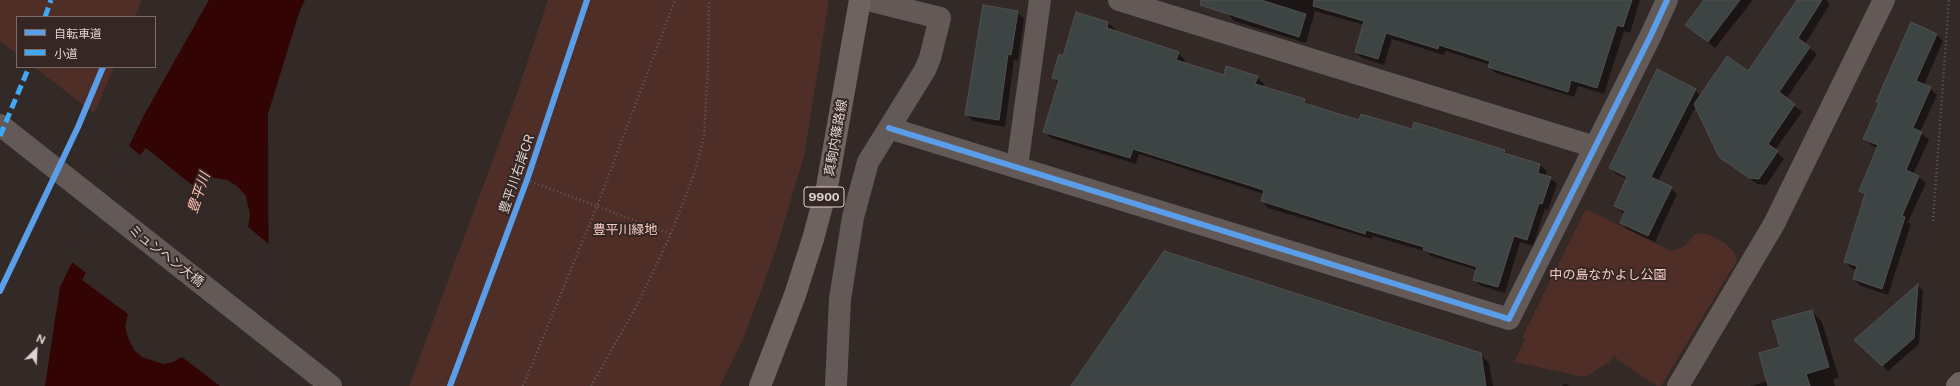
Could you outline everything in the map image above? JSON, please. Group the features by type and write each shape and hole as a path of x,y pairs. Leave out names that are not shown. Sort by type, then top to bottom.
{"highway":[{"path":"1957,386 1960,383"}],"main road":[{"name":"真駒内篠路線","path":"760,386 795,294 813,239 827,187 860,0"}],"street":[{"path":"836,386 840,299 853,217 868,162 925,70 930,58 940,18 868,0"},
{"path":"1017,167 1040,0"},
{"path":"1119,0 1595,147"},
{"path":"889,128 1509,319 1595,147 1666,0"},
{"path":"1678,386 1774,224 1884,0"},
{"name":"ミュンヘン大橋","path":"0,125 331,386"}],"path":[{"path":"523,386 597,206 675,0"},
{"path":"591,386 636,307 671,234 694,174 704,137 708,68 709,0"},
{"path":"1933,221 1949,0"},
{"path":"527,180 671,234"}],"green space":[{"path":"0,0 142,0 135,16 16,16 16,53 0,41"},
{"name":"豊平川緑地","path":"548,0 829,0 804,156 776,249 744,337 720,386 409,386 512,108"},
{"path":"35,68 114,68 94,113"},
{"name":"中の島なかよし公園","path":"1586,209 1671,251 1685,246 1696,233 1708,234 1725,243 1734,252 1737,260 1661,386 1657,386 1618,360 1614,355 1609,362 1585,377 1514,362 1525,340 1522,338"}],"water":[{"name":"豊平川","path":"209,0 305,0 299,13 268,114 269,386 45,386 60,287 144,115"}],"pier":[{"path":"128,145 140,155 146,148 192,185 209,177 227,180 237,186 246,196 250,215 248,227 270,245 271,386 220,386 182,357 173,362 163,364 142,357 134,350 128,338 125,326 128,314 82,280 86,273 71,261"}],"building":[{"path":"1201,0 1261,0 1306,14 1299,37 1200,5"},
{"path":"1314,0 1632,0 1623,27 1617,25 1597,88 1571,80 1568,92 1488,67 1490,61 1439,45 1438,49 1386,33 1378,59 1355,52 1364,21 1313,6"},
{"path":"1704,0 1740,0 1708,42 1685,25"},
{"path":"1797,0 1822,0 1798,38 1810,47 1779,92 1795,104 1768,144 1778,151 1759,179 1749,178 1719,157 1694,104 1727,56 1748,71"},
{"path":"983,5 1018,11 1011,55 1008,54 999,120 965,115"},
{"path":"1076,12 1108,22 1107,28 1179,52 1176,60 1224,75 1226,66 1258,76 1255,84 1305,99 1304,103 1359,120 1361,114 1412,129 1414,122 1505,150 1504,153 1540,164 1538,173 1551,177 1542,204 1539,203 1527,240 1514,236 1498,287 1473,280 1477,267 1423,250 1424,247 1366,230 1365,234 1261,201 1264,190 1133,149 1130,158 1043,132 1059,80 1052,78 1059,54 1063,56"},
{"path":"1911,22 1937,34 1916,81 1931,87 1913,128 1922,132 1906,170 1919,176 1902,216 1905,217 1882,289 1853,279 1857,266 1844,262 1865,194 1859,191 1878,145 1863,139 1879,103 1876,102"},
{"path":"1657,69 1696,89 1651,177 1672,187 1648,236 1620,223 1625,211 1614,206 1627,177 1609,168"},
{"path":"1164,251 1481,353 1486,386 1071,386"},
{"path":"1918,284 1914,338 1882,366 1854,340"},
{"path":"1812,310 1829,367 1806,374 1810,386 1768,386 1759,353 1780,347 1772,321"}],"marked path":[{"path":"45,16 51,0"},
{"path":"0,136 29,68"}],"cycle path":[{"name":"豊平川右岸CR","path":"450,386 527,180 587,0"},
{"path":"889,128 1509,319 1667,0"},
{"path":"0,291 78,127 103,68"}]}
